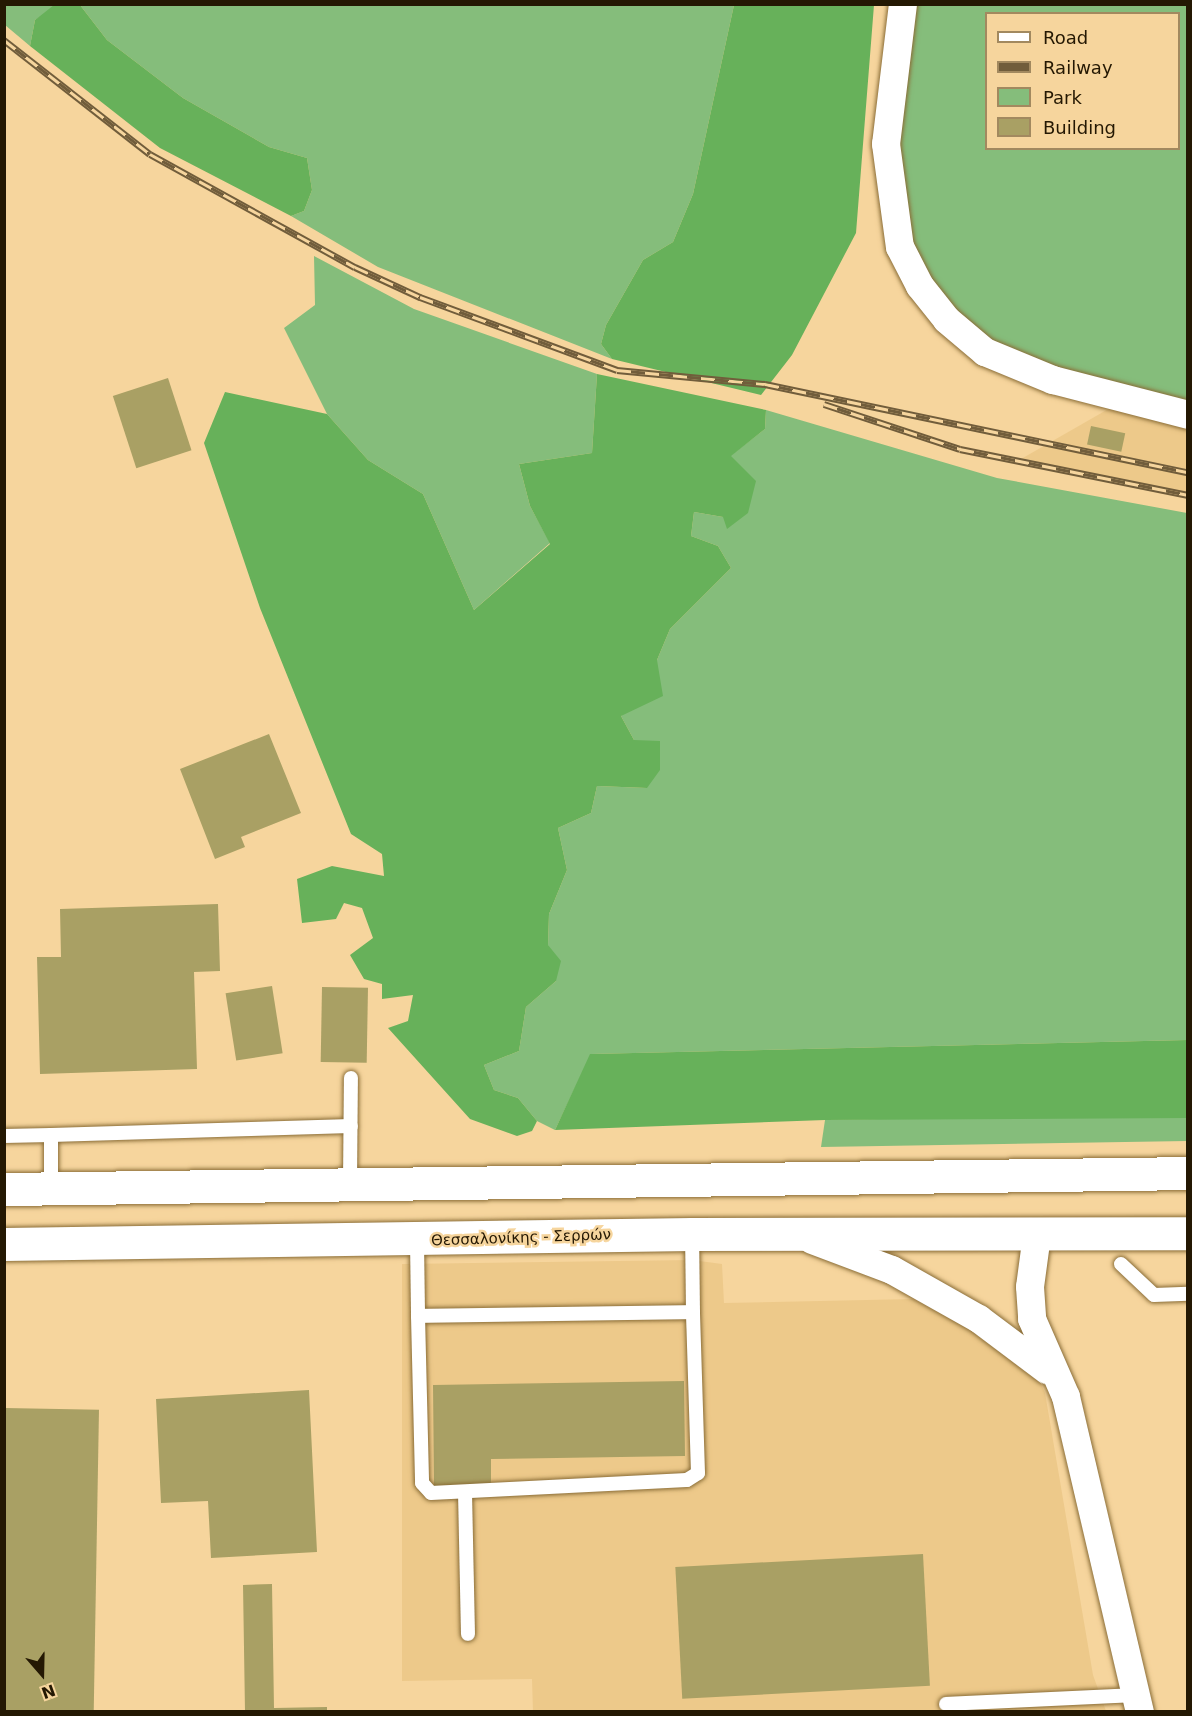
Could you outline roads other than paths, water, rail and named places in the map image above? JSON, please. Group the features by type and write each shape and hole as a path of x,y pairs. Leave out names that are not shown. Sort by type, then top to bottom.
{"main road":[{"path":"4,1189 1188,1173"},
{"name":"Θεσσαλονίκης - Σερρών","path":"4,1244 417,1241 692,1234 1188,1233"}],"street":[{"path":"903,4 886,144 900,247 920,286 947,320 985,352 1053,380 1188,415"},
{"path":"776,1234 825,1242 892,1270 1021,1347 1060,1382"},
{"path":"1037,1235 1030,1287 1032,1319 1060,1382 1138,1703"}],"lane":[{"path":"350,1183 351,1078"},
{"path":"4,1136 351,1126"},
{"path":"51,1135 51,1188"},
{"path":"417,1241 422,1483 430,1493 687,1480 698,1473 692,1234"},
{"path":"1121,1264 1154,1294 1188,1294"},
{"path":"418,1316 693,1312"},
{"path":"465,1491 468,1634"},
{"path":"946,1704 1138,1703"}],"railway":[{"path":"4,40 150,154 355,267 420,297 617,370 765,384 1188,472"},
{"path":"824,404 960,449 1188,495"}]}
